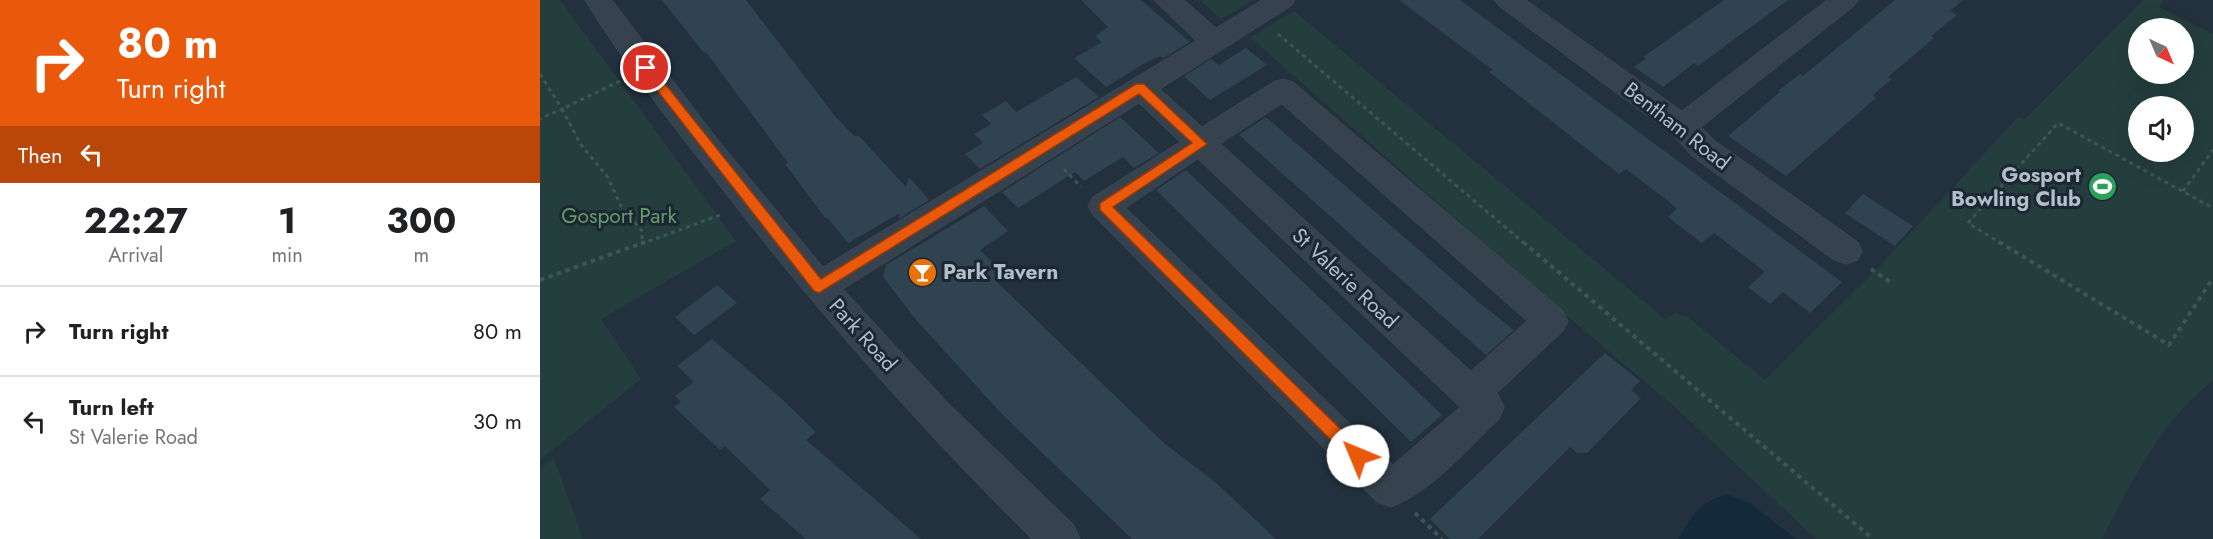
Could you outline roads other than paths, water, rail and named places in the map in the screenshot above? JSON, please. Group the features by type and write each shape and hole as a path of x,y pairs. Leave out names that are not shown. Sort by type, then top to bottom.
{"street":[{"name":"Park Road","path":"598,0 646,68 819,287 928,406 1060,539"},
{"path":"1167,0 1213,41"},
{"path":"819,287 1282,0"},
{"name":"Bentham Road","path":"1508,0 1682,126 1703,148 1846,251"},
{"path":"1682,126 1845,0"},
{"name":"St Valerie Road","path":"1140,87 1486,407 1421,468 1391,489 1104,206 1200,144"},
{"path":"1200,144 1283,89 1551,321 1471,394"}],"water":[{"path":"1729,495 1750,503 1796,539 1678,539 1693,516 1705,504"}],"place":[{"name":"Gosport Bowling Club","path":"2102,187"},
{"name":"Park Tavern","path":"922,272"}],"park label":[{"name":"Gosport Park","path":"619,216"}]}
